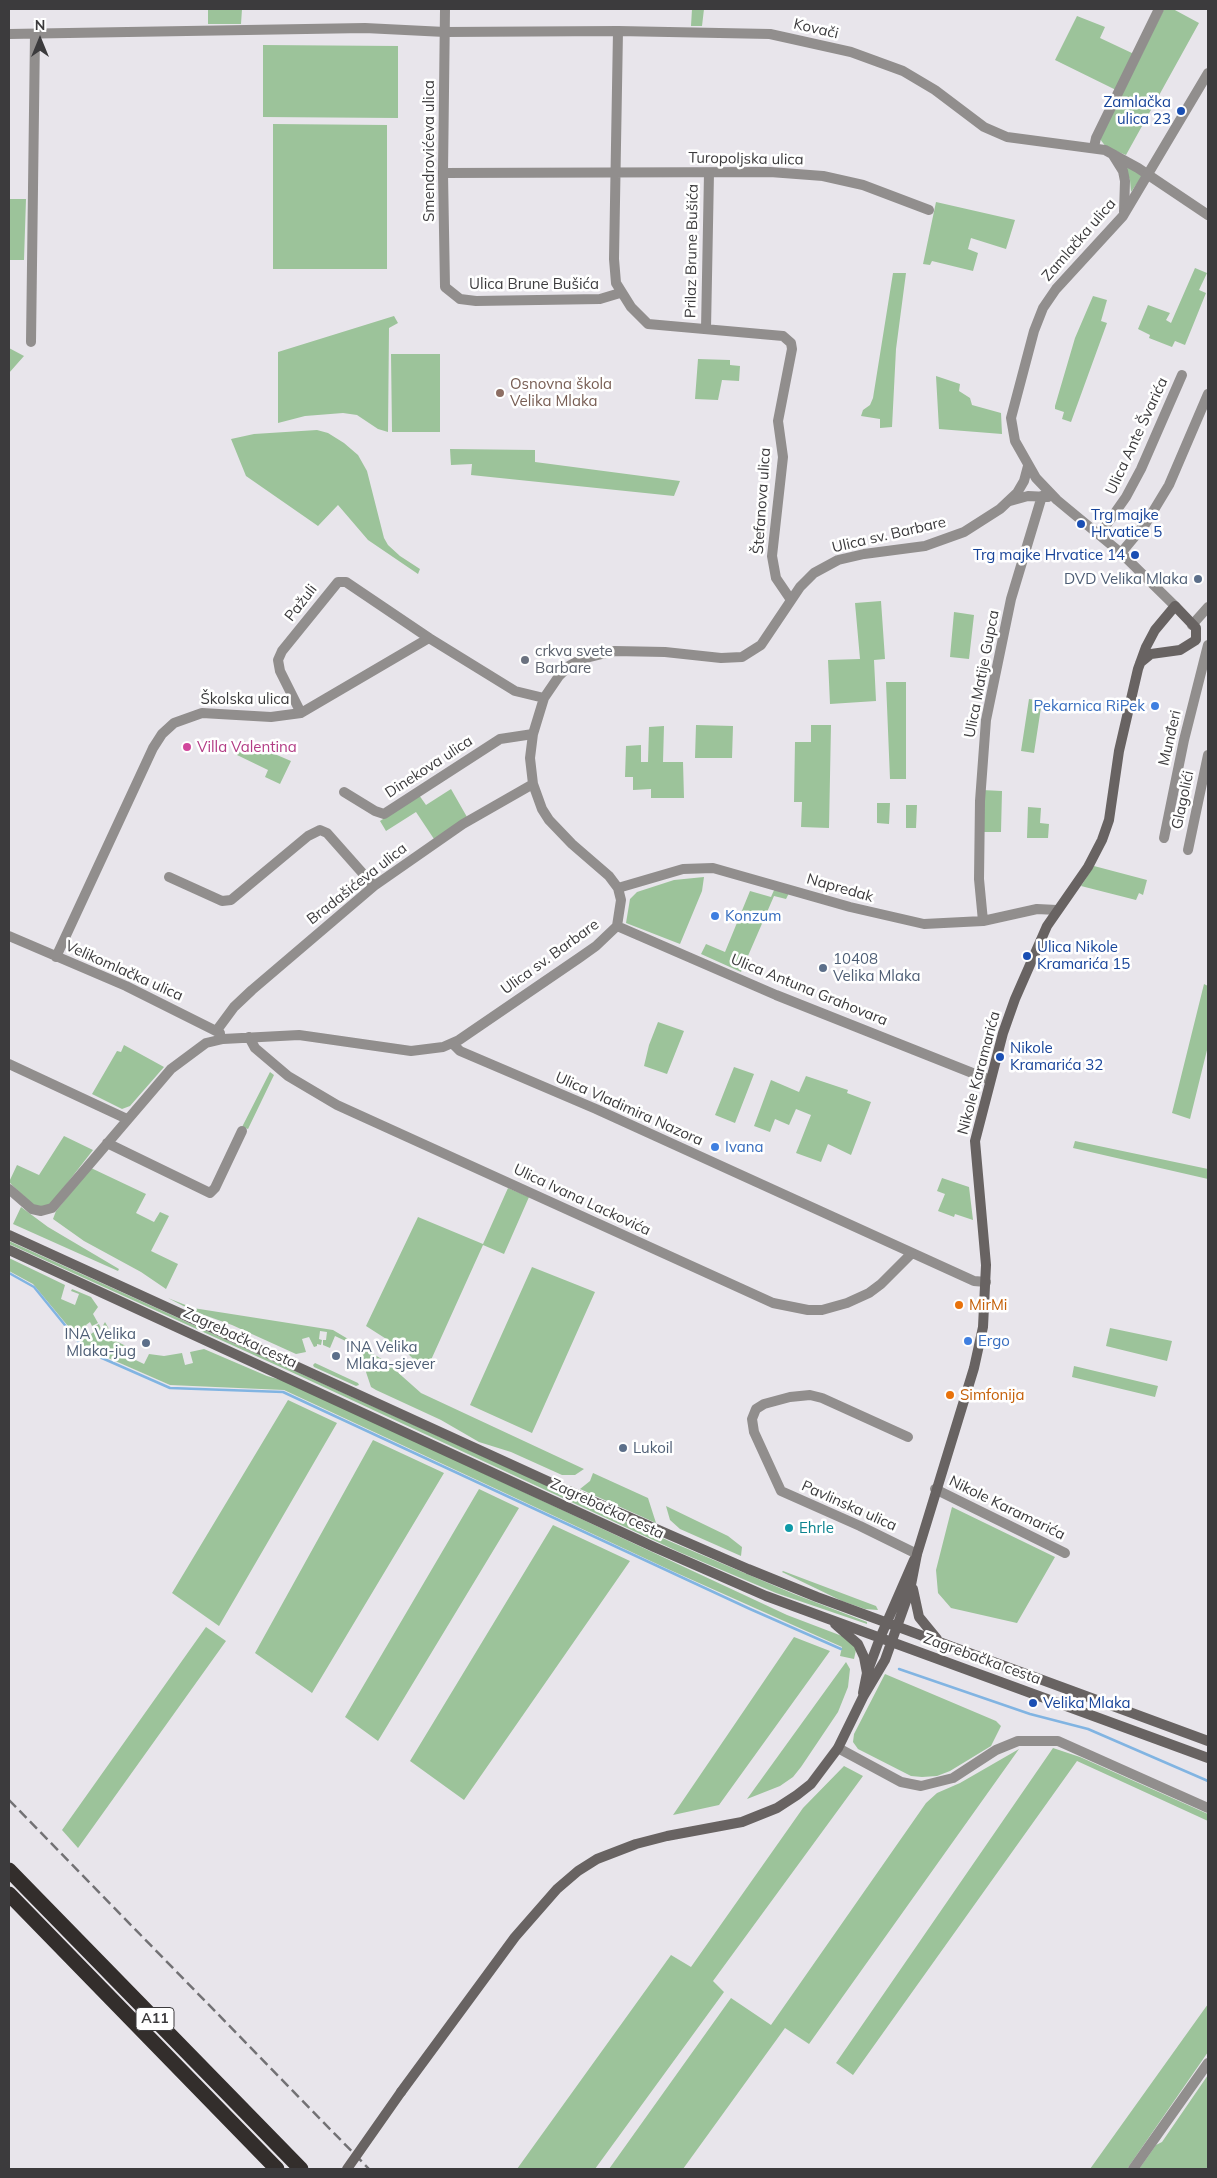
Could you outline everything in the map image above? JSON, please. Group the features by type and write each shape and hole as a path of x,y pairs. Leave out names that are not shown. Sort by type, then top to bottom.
{"highway":[{"name":"A11","path":"9,1870 301,2169"},
{"name":"A11","path":"9,1894 277,2169"}],"main road":[{"path":"1140,663 1151,654 1185,648 1194,642 1197,637 1197,630 1175,606"},
{"name":"Nikole Karamarića","path":"917,1554 935,1490 974,1368 983,1327 986,1282 975,1152 976,1132 990,1080 1015,999 1056,910 1088,867 1106,831 1124,726 1140,663 1154,630 1175,606"},
{"name":"Zagrebačka cesta","path":"9,1235 667,1534 817,1597 1208,1740"},
{"name":"Zagrebačka cesta","path":"9,1250 182,1328 654,1547 766,1596 1208,1758"},
{"path":"863,1697 867,1674 880,1638 905,1576 917,1554"},
{"path":"347,2169 533,1914 578,1871 597,1859 636,1844 742,1822 776,1808 810,1784 838,1748 863,1697 881,1667 898,1627 912,1582 917,1554"},
{"path":"912,1582 914,1604 919,1617 939,1642"},
{"path":"833,1621 858,1644 864,1657 867,1674"}],"street":[{"name":"Smendrovićeva ulica","path":"445,9 444,281 449,292"},
{"path":"1094,147 1096,138 1159,9"},
{"name":"Kovači","path":"9,34 365,28 445,32 618,31 754,33 817,43 903,71 935,90 984,127 1007,137 1094,147 1113,154 1149,175 1208,215"},
{"path":"617,173 618,31"},
{"path":"30,342 35,34"},
{"name":"Zamlačka ulica","path":"1028,466 1015,441 1012,430 1014,405 1034,331 1043,308 1056,289 1123,216 1208,73"},
{"path":"1113,154 1123,171 1125,181 1126,200 1123,216"},
{"name":"Turopoljska ulica","path":"443,173 770,172 823,176 863,185 929,210"},
{"name":"Ulica Brune Bušića","path":"617,173 614,259 616,283 620,292 638,316 648,324 783,336 788,339 792,348 788,370"},
{"name":"Prilaz Brune Bušića","path":"706,329 709,173"},
{"name":"Ulica Brune Bušića","path":"449,292 460,299 476,301 600,299 620,292"},
{"name":"Štefanova ulica","path":"788,370 778,421 783,458 772,556 776,578 791,600"},
{"name":"Ulica Ante Švarića","path":"1100,534 1126,497 1141,469 1182,375"},
{"path":"1121,552 1146,523 1173,478 1208,394"},
{"path":"1028,466 1057,500 1121,552 1175,606"},
{"name":"Ulica sv. Barbare","path":"9,1189 32,1209 41,1211 52,1208 127,1119 180,1061 206,1043 223,1039 299,1035 321,1036 411,1051 453,1044 580,958 596,946 616,926 622,906 618,888 609,876 572,844 549,820 532,784 530,762 533,734 544,698 550,687 569,666 596,654 637,650 721,658 742,657 761,645 807,579 824,566 864,554 925,546 946,540 982,521 1010,501 1022,487 1028,466"},
{"name":"Ulica sv. Barbare","path":"1010,501 1028,496 1042,496 1057,500"},
{"name":"Ulica Matije Gupca","path":"983,921 980,879 980,801 986,720 1002,636 1022,559 1042,496"},
{"name":"Pažuli","path":"301,713 280,671 278,660 282,651 338,582 346,582 429,638"},
{"path":"1192,624 1208,607"},
{"path":"1197,637 1208,641"},
{"path":"429,638 515,691 544,698"},
{"name":"Školska ulica","path":"56,957 153,748 167,729 183,719 202,713 271,717 301,713 429,638"},
{"name":"Munđeri","path":"1164,838 1186,732 1208,645"},
{"name":"Dinekova ulica","path":"344,792 375,811 384,814 500,739 533,734"},
{"name":"Glagolići","path":"1188,850 1208,755"},
{"name":"Bradašićeva ulica","path":"217,1030 234,1008 252,990 374,886 463,824 532,784"},
{"path":"169,877 222,901 231,900 308,836 320,830 327,833 374,886"},
{"name":"Napredak","path":"618,888 683,869 713,868 909,922 945,925 983,921 1037,909 1056,910"},
{"name":"Ulica Antuna Grahovara","path":"616,926 776,995 990,1080"},
{"name":"Velikomlačka ulica","path":"9,936 126,986 217,1030"},
{"path":"217,1030 223,1039"},
{"name":"Ulica Ivana Lackovića","path":"249,1037 256,1048 288,1076 337,1105 773,1303 808,1310 822,1310 847,1304 881,1284 912,1253"},
{"name":"Ulica Vladimira Nazora","path":"453,1044 460,1051 596,1109 974,1281 986,1282"},
{"path":"9,1064 127,1119"},
{"path":"107,1143 210,1193 242,1131"},
{"name":"Pavlinska ulica","path":"908,1437 822,1398 810,1396 783,1398 764,1404 756,1409 752,1419 754,1432 781,1491 917,1554"},
{"name":"Nikole Karamarića","path":"935,1490 1065,1553"},
{"path":"838,1748 901,1782 921,1786 953,1778 996,1750 1018,1742 1032,1740 1058,1742 1208,1808"},
{"path":"1133,2169 1208,2063"}],"green space":[{"path":"208,9 242,9 241,24 208,24"},
{"path":"692,9 704,9 702,26 691,26"},
{"path":"1164,9 1173,9 1199,23 1126,155 1106,147 1100,139"},
{"path":"1077,16 1105,27 1100,38 1134,54 1116,90 1055,60"},
{"path":"263,45 398,46 398,118 263,117"},
{"path":"273,124 387,125 387,269 273,269"},
{"path":"1123,164 1143,175 1131,192 1130,180"},
{"path":"9,199 26,199 24,260 9,260"},
{"path":"936,202 1015,220 1006,249 971,238 968,249 978,253 973,271 932,261 930,265 923,264"},
{"path":"1195,268 1207,273 1199,290 1206,293 1185,345 1175,341 1172,347 1149,338 1150,335 1138,329 1148,305 1170,313 1166,320 1171,323"},
{"path":"893,273 906,273 896,349 892,427 880,428 880,419 861,416 863,410 870,405 873,398"},
{"path":"1093,296 1107,300 1101,321 1107,323 1071,422 1062,419 1064,412 1055,409 1055,406 1075,338"},
{"path":"394,316 398,323 389,328 388,432 378,429 357,415 343,413 305,416 278,423 278,352"},
{"path":"9,348 24,356 9,373"},
{"path":"391,354 440,354 440,432 392,432"},
{"path":"698,359 730,360 730,365 740,366 739,381 722,380 718,400 695,399"},
{"path":"936,376 960,384 959,391 970,398 972,405 1001,413 1002,434 939,429"},
{"path":"317,430 328,433 358,455 367,471 384,538 388,545 400,556 420,569 418,574 368,540 338,505 318,526 246,476 231,439 254,434"},
{"path":"450,449 535,450 535,462 680,481 674,496 471,475 472,464 451,465"},
{"path":"881,601 885,659 874,660 876,701 830,704 828,660 860,659 855,603"},
{"path":"954,612 974,615 969,659 950,657"},
{"path":"886,682 906,682 906,779 890,779"},
{"path":"1029,699 1042,701 1034,753 1021,751"},
{"path":"696,725 733,726 732,758 695,758"},
{"path":"811,725 831,725 829,828 801,827 802,802 794,802 795,742 811,742"},
{"path":"664,726 663,762 683,762 684,798 651,798 651,789 633,790 633,777 625,777 626,746 641,745 641,762 648,762 649,727"},
{"path":"244,741 291,761 280,784 265,777 268,770 237,755"},
{"path":"451,789 467,817 434,839 416,812 386,831 380,821 419,795 426,805"},
{"path":"982,790 1002,791 1001,832 981,832"},
{"path":"877,803 890,803 889,824 877,823"},
{"path":"906,805 917,805 916,828 906,828"},
{"path":"1028,807 1041,808 1040,823 1049,824 1048,838 1027,838"},
{"path":"1094,866 1147,880 1143,895 1139,893 1136,900 1081,886"},
{"path":"704,877 702,891 680,944 626,923 630,899 637,892 674,880"},
{"path":"775,888 789,893 786,899 774,896 741,972 701,954 706,944 725,952 750,891 771,897"},
{"path":"1204,984 1208,986 1208,1046 1190,1119 1172,1113"},
{"path":"658,1022 684,1031 667,1074 644,1066 649,1045"},
{"path":"124,1045 164,1067 130,1106 122,1109 92,1094 117,1051 121,1052"},
{"path":"734,1067 754,1074 735,1123 715,1115"},
{"path":"270,1072 274,1075 248,1129 242,1127"},
{"path":"806,1076 848,1090 847,1093 871,1102 851,1155 828,1144 821,1162 796,1153 811,1115 796,1109 789,1125 775,1119 770,1132 754,1126 771,1080 799,1092"},
{"path":"64,1136 93,1150 51,1204 43,1207 33,1205 9,1182 17,1165 39,1175"},
{"path":"1075,1141 1208,1169 1208,1179 1073,1148"},
{"path":"91,1168 146,1194 136,1213 154,1222 160,1212 169,1216 151,1251 178,1264 166,1289 141,1272 84,1241 53,1219 56,1211"},
{"path":"942,1178 969,1187 973,1220 955,1214 954,1217 938,1211 945,1194 937,1191"},
{"path":"508,1188 529,1197 504,1254 483,1245 426,1371 405,1351 366,1326 418,1217 483,1244"},
{"path":"21,1207 48,1227 119,1269 118,1271 13,1224"},
{"path":"9,1241 669,1541 794,1594 867,1622 867,1624 776,1593 679,1552 287,1370 9,1244"},
{"path":"9,1258 65,1285 61,1299 75,1305 79,1294 71,1291 72,1289 91,1297 98,1307 93,1314 98,1323 92,1326 90,1322 86,1325 91,1334 95,1331 93,1327 99,1324 101,1329 105,1322 109,1329 106,1336 128,1347 125,1355 144,1364 149,1354 164,1356 182,1353 185,1365 193,1363 190,1352 204,1349 267,1376 288,1382 787,1615 842,1636 854,1645 856,1650 854,1659 840,1656 842,1647 670,1570 284,1390 170,1385 97,1353 98,1350 95,1352 87,1349 33,1284 9,1271"},
{"path":"532,1267 595,1292 532,1433 470,1405"},
{"path":"168,1298 193,1308 333,1330 385,1361 421,1393 584,1469 575,1475 562,1475 511,1452 479,1442 441,1420 376,1390 371,1387 366,1372 367,1366 359,1363 363,1354 357,1351 354,1345 335,1336 330,1348 323,1345 327,1332 320,1331 319,1339 322,1340 321,1345 317,1344 314,1347 309,1337 302,1339 306,1352 296,1354 232,1325 193,1311"},
{"path":"1110,1328 1172,1341 1167,1361 1106,1346"},
{"path":"315,1363 359,1385 356,1386 314,1367"},
{"path":"1074,1366 1158,1386 1155,1397 1072,1377"},
{"path":"288,1400 337,1423 219,1626 172,1593"},
{"path":"373,1440 444,1473 312,1693 255,1653"},
{"path":"593,1473 648,1498 656,1523 580,1489 590,1481"},
{"path":"479,1489 519,1508 378,1741 345,1717"},
{"path":"666,1506 728,1536 742,1547 741,1556 680,1529 670,1520"},
{"path":"952,1507 1055,1557 1017,1623 951,1608 938,1593 936,1570"},
{"path":"553,1525 630,1561 464,1800 410,1761"},
{"path":"783,1571 876,1606 878,1610 865,1609 842,1601"},
{"path":"206,1627 226,1641 78,1848 62,1830"},
{"path":"794,1637 830,1651 719,1805 673,1815"},
{"path":"846,1662 850,1669 848,1687 838,1712 801,1767 793,1777 780,1786 747,1799"},
{"path":"885,1674 996,1721 1001,1726 991,1746 950,1771 937,1776 922,1777 911,1776 858,1749 853,1742 854,1734"},
{"path":"1053,1748 1080,1757 1208,1814 1208,1821 1077,1761 853,2075 836,2063"},
{"path":"1019,1749 809,2044 785,2028 683,2169 609,2169 731,1998 771,2025 926,1803 937,1793 960,1783"},
{"path":"844,1766 863,1776 713,1981 724,1992 595,2169 517,2169 671,1955 691,1967 803,1808"},
{"path":"1208,2004 1208,2052 1127,2169 1090,2169"},
{"path":"1208,2075 1208,2169 1139,2169 1156,2145 1162,2142"}],"waterway":[{"path":"9,1273 34,1287 86,1351 170,1388 283,1392 750,1609 841,1649"},
{"path":"899,1669 1030,1714 1088,1729 1208,1781"}],"railway":[{"path":"9,1800 369,2169"}],"place":[{"name":"Zamlačka ulica 23","path":"1181,111"},
{"name":"Osnovna škola Velika Mlaka","path":"500,393"},
{"name":"Trg majke Hrvatice 5","path":"1081,524"},
{"name":"Trg majke Hrvatice 14","path":"1135,555"},
{"name":"DVD Velika Mlaka","path":"1198,579"},
{"name":"crkva svete Barbare","path":"525,660"},
{"name":"Pekarnica RiPek","path":"1155,706"},
{"name":"Villa Valentina","path":"187,747"},
{"name":"Konzum","path":"715,916"},
{"name":"Ulica Nikole Kramarića 15","path":"1027,956"},
{"name":"10408 Velika Mlaka","path":"823,968"},
{"name":"Nikole Kramarića 32","path":"1000,1057"},
{"name":"Ivana","path":"715,1147"},
{"name":"MirMi","path":"959,1305"},
{"name":"Ergo","path":"968,1341"},
{"name":"INA Velika Mlaka-jug","path":"146,1343"},
{"name":"INA Velika Mlaka-sjever","path":"336,1356"},
{"name":"Simfonija","path":"950,1395"},
{"name":"Lukoil","path":"623,1448"},
{"name":"Ehrle","path":"789,1528"},
{"name":"Velika Mlaka","path":"1033,1703"}]}
